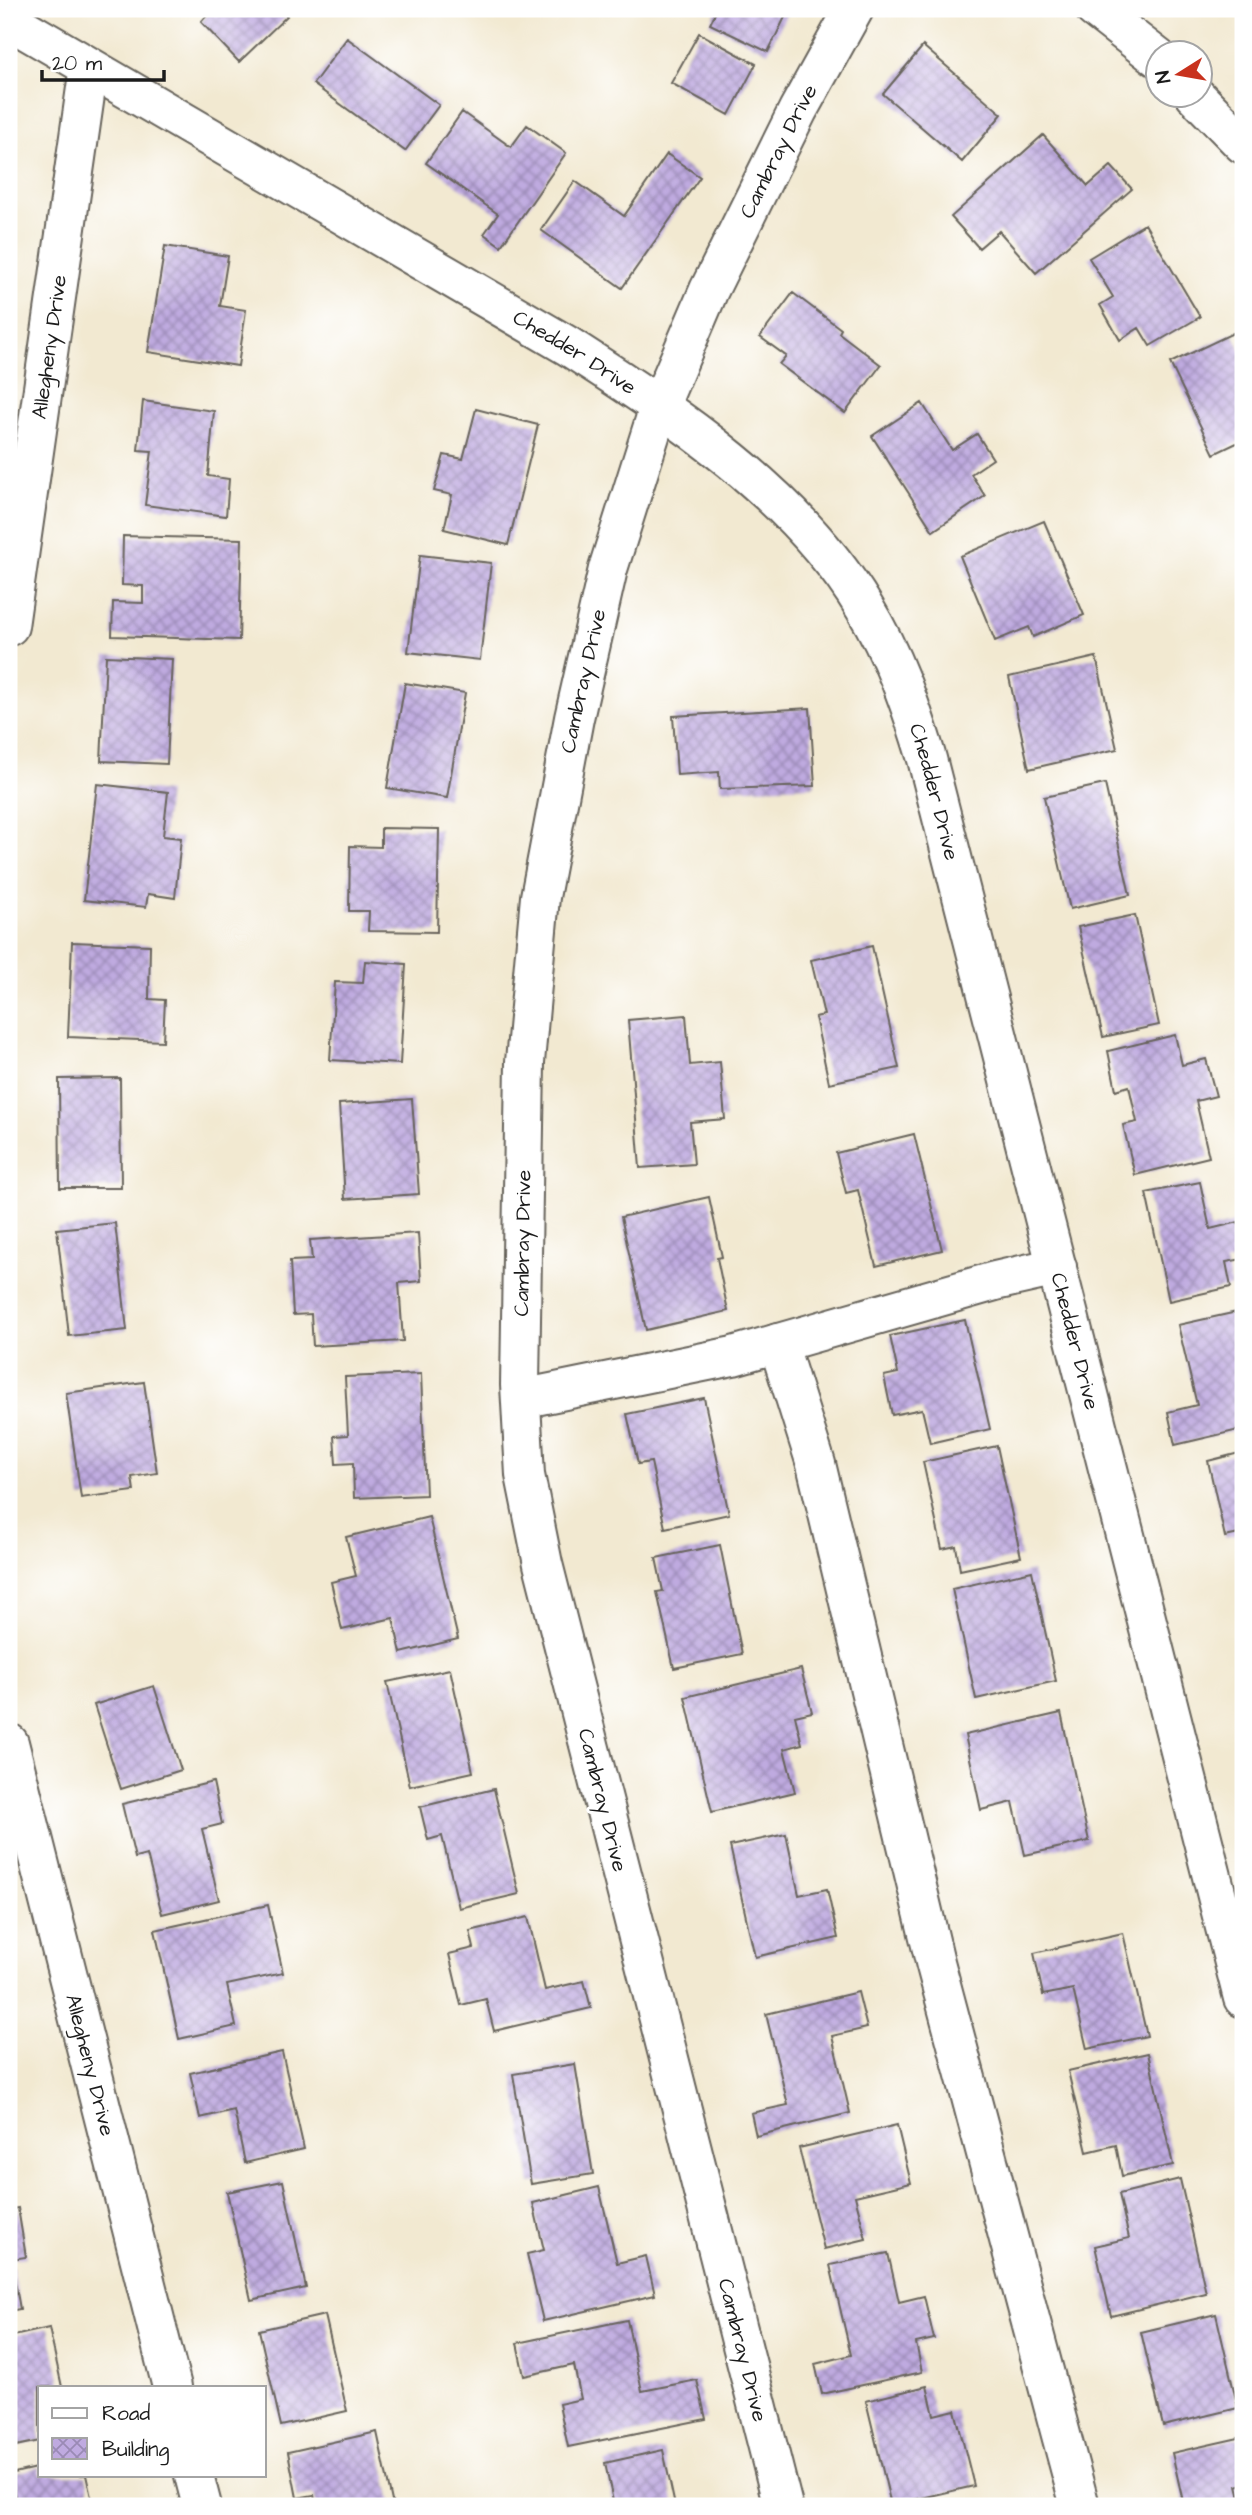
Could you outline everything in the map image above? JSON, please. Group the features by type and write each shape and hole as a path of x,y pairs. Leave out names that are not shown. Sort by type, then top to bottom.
{"street":[{"name":"Cambray Drive","path":"783,2506 543,1564 525,1475 521,1399 525,1062 540,897 574,718 608,569 659,407 721,266 798,110 854,9"},
{"path":"1095,9 1144,48"},
{"name":"Chedder Drive","path":"9,20 568,346 659,407 754,479 795,517 832,560 864,606 891,656 912,708 927,758 1243,1998"},
{"name":"Allegheny Drive","path":"9,626 89,67"},
{"path":"1208,108 1243,144"},
{"path":"521,1399 733,1356 995,1281 1057,1267"},
{"path":"778,1343 816,1464 935,1962 1080,2506"},
{"name":"Allegheny Drive","path":"9,1744 172,2386"},
{"path":"194,2476 202,2506"}],"building":[{"path":"206,9 280,9 287,16 239,62 201,22 210,12"},
{"path":"717,9 789,9 768,52 710,24"},
{"path":"699,33 756,64 729,115 671,83"},
{"path":"347,38 439,105 405,151 313,84"},
{"path":"923,46 1002,114 962,162 883,94"},
{"path":"462,112 511,147 527,125 566,153 501,246 484,234 498,214 426,163"},
{"path":"1043,135 1088,186 1111,166 1132,189 1036,273 999,231 979,248 951,217"},
{"path":"667,154 700,177 622,288 541,230 575,181 624,216"},
{"path":"1145,224 1200,317 1150,346 1139,328 1120,340 1100,305 1113,297 1089,258"},
{"path":"165,246 228,256 220,306 246,310 238,366 148,352"},
{"path":"793,293 841,329 839,333 881,365 845,413 779,364 786,356 760,337"},
{"path":"1233,333 1243,354 1243,440 1214,454 1170,363"},
{"path":"143,401 214,411 208,476 229,479 226,516 145,505 152,451 138,450"},
{"path":"922,403 952,450 977,434 993,459 971,474 985,496 933,531 872,436"},
{"path":"476,409 538,425 508,545 444,529 452,495 434,491 444,455 463,459"},
{"path":"1044,521 1084,615 1033,637 1029,627 995,641 960,556"},
{"path":"123,536 242,539 239,640 112,636 113,602 143,603 143,586 122,585"},
{"path":"420,555 491,563 480,660 408,652"},
{"path":"106,656 172,659 167,764 101,761"},
{"path":"1096,657 1117,749 1029,769 1009,677"},
{"path":"405,683 465,693 447,798 387,788"},
{"path":"810,708 815,786 720,789 719,772 677,775 673,716"},
{"path":"97,784 168,792 163,836 181,838 175,898 148,894 146,907 84,900"},
{"path":"1105,784 1130,895 1070,909 1044,797"},
{"path":"381,828 439,829 437,932 368,931 369,911 349,911 350,846 381,847"},
{"path":"1135,915 1159,1025 1103,1037 1078,927"},
{"path":"72,942 150,945 149,999 165,1000 163,1041 68,1037"},
{"path":"872,946 899,1068 829,1083 815,1017 824,1015 811,960"},
{"path":"365,961 406,964 400,1064 330,1060 335,982 363,983"},
{"path":"686,1015 690,1065 720,1062 725,1119 690,1122 694,1164 640,1168 628,1020"},
{"path":"1175,1035 1182,1065 1206,1059 1216,1096 1196,1101 1209,1157 1135,1175 1123,1125 1137,1122 1129,1086 1116,1090 1108,1051"},
{"path":"120,1078 121,1188 60,1188 59,1079"},
{"path":"412,1099 419,1194 345,1199 339,1104"},
{"path":"914,1134 942,1250 876,1266 858,1190 846,1193 836,1153"},
{"path":"1200,1182 1210,1229 1239,1222 1243,1259 1226,1262 1231,1287 1169,1301 1146,1193"},
{"path":"709,1197 722,1257 717,1258 728,1311 646,1330 621,1217"},
{"path":"115,1223 127,1330 69,1336 57,1229"},
{"path":"418,1233 421,1281 399,1283 403,1341 313,1346 311,1314 293,1315 290,1261 312,1260 310,1240"},
{"path":"1237,1312 1243,1339 1243,1429 1175,1445 1168,1412 1197,1405 1178,1325"},
{"path":"965,1320 990,1429 930,1443 922,1409 892,1415 884,1376 898,1373 890,1336"},
{"path":"421,1374 426,1495 354,1498 353,1463 336,1464 334,1436 348,1435 345,1377"},
{"path":"144,1382 157,1473 132,1477 134,1491 81,1498 66,1393"},
{"path":"704,1398 729,1514 665,1528 651,1462 638,1464 627,1414"},
{"path":"997,1446 1021,1557 960,1570 956,1546 942,1549 923,1462"},
{"path":"1243,1452 1242,1549 1239,1534 1225,1537 1208,1461"},
{"path":"429,1517 458,1639 401,1653 393,1618 342,1630 331,1582 356,1576 346,1537"},
{"path":"720,1545 742,1654 674,1668 657,1592 663,1591 656,1558"},
{"path":"1032,1571 1056,1681 976,1699 952,1589"},
{"path":"450,1669 473,1772 410,1786 387,1682"},
{"path":"801,1669 812,1712 795,1716 802,1744 784,1749 795,1792 712,1812 685,1697"},
{"path":"154,1686 181,1770 121,1789 94,1705"},
{"path":"1061,1713 1089,1841 1025,1855 1013,1802 981,1810 965,1735"},
{"path":"213,1782 222,1824 202,1829 219,1900 162,1914 147,1855 135,1858 122,1804"},
{"path":"494,1789 519,1894 459,1908 442,1836 428,1840 420,1807"},
{"path":"786,1834 799,1895 827,1889 838,1938 755,1957 730,1846"},
{"path":"268,1905 283,1973 227,1985 236,2026 179,2039 155,1930"},
{"path":"528,1917 545,1990 584,1981 591,2008 494,2031 486,1999 461,2005 449,1954 474,1948 470,1931"},
{"path":"1123,1933 1147,2036 1087,2049 1073,1989 1043,1995 1034,1953"},
{"path":"858,1992 867,2028 832,2036 850,2113 756,2136 751,2113 788,2105 766,2014"},
{"path":"282,2052 304,2149 245,2163 234,2110 200,2118 190,2073"},
{"path":"1148,2053 1173,2165 1122,2176 1116,2145 1087,2152 1068,2071"},
{"path":"575,2064 593,2174 531,2184 513,2074"},
{"path":"897,2125 911,2183 855,2196 866,2239 824,2249 799,2148"},
{"path":"1180,2179 1206,2293 1111,2316 1095,2246 1129,2238 1119,2194"},
{"path":"283,2181 306,2288 251,2300 227,2192"},
{"path":"599,2187 617,2263 646,2256 655,2295 543,2321 527,2254 544,2250 533,2203"},
{"path":"18,2208 26,2257 11,2259 20,2309 9,2311 9,2210"},
{"path":"888,2253 899,2302 924,2296 934,2339 916,2343 922,2372 822,2394 815,2364 851,2355 830,2265"},
{"path":"1216,2314 1238,2408 1163,2426 1141,2332"},
{"path":"325,2315 347,2411 281,2426 259,2330"},
{"path":"627,2320 642,2391 697,2380 706,2419 568,2447 559,2404 581,2399 574,2365 524,2376 517,2343"},
{"path":"49,2328 62,2386 38,2386 38,2441 11,2447 9,2435 9,2337"},
{"path":"927,2386 934,2415 955,2410 974,2486 891,2505 866,2401"},
{"path":"377,2432 393,2506 316,2506 314,2495 297,2498 288,2452"},
{"path":"1243,2437 1243,2484 1237,2486 1242,2506 1184,2506 1172,2453"},
{"path":"663,2450 675,2506 614,2506 605,2463"},
{"path":"38,2467 38,2476 86,2476 93,2506 17,2506 10,2474"}]}
